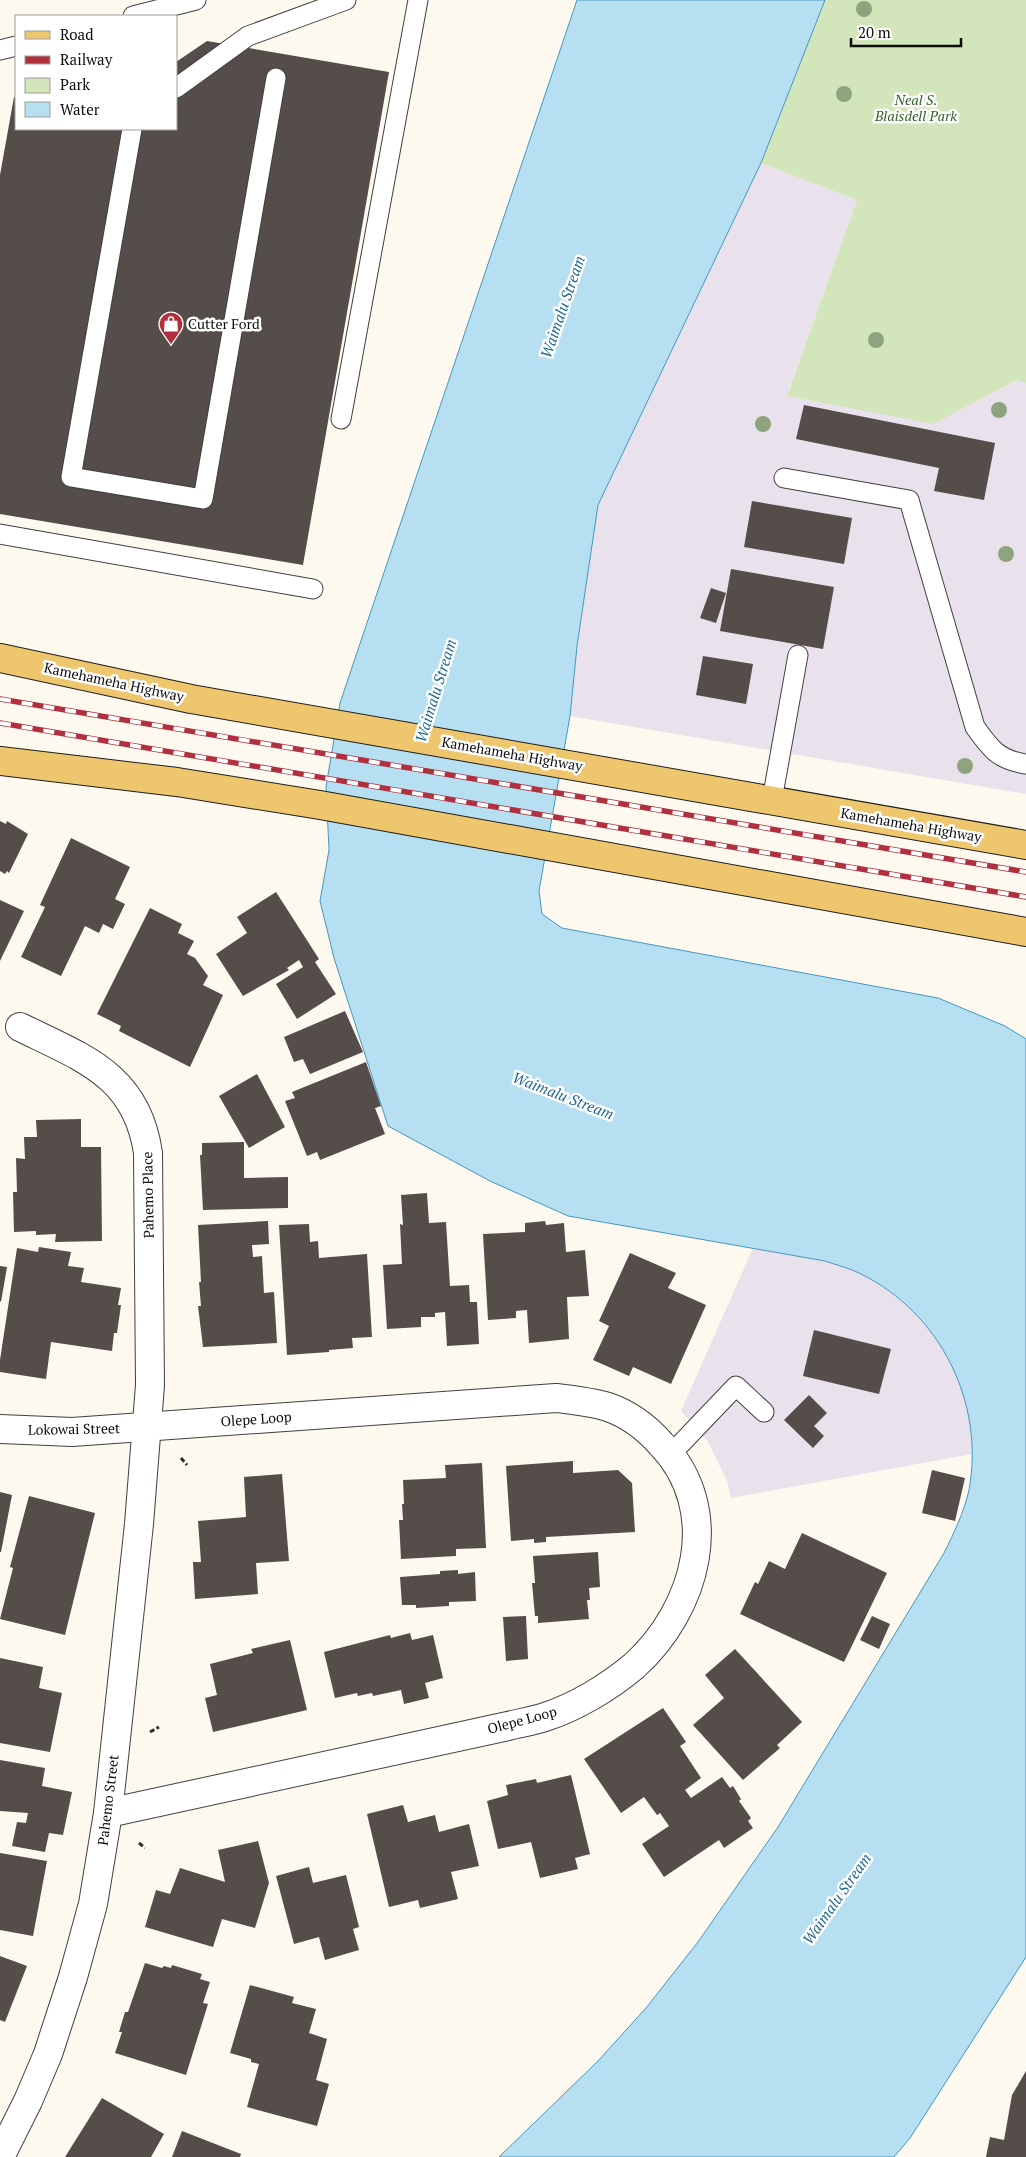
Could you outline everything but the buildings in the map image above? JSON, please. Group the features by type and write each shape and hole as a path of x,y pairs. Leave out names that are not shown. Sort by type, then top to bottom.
{"main road":[{"name":"Kamehameha Highway","path":"0,658 191,699 333,722 1026,845"},
{"path":"0,761 178,782 320,805 1026,932"}],"street":[{"name":"Pahemo Place","path":"20,1028 77,1055 102,1071 132,1101 145,1134 148,1154 150,1385 148,1427"},
{"name":"Olepe Loop","path":"108,1813 546,1717 576,1704 605,1687 634,1666 674,1617 686,1591 698,1541 691,1494 684,1472 671,1454 652,1434 631,1418 609,1408 584,1401 556,1398 148,1427"},
{"name":"Lokowai Street","path":"0,1429 72,1432 148,1427"},
{"name":"Pahemo Street","path":"0,2157 28,2101 44,2062 73,1977 92,1904 108,1813 148,1427"}],"lane":[{"path":"137,15 196,0"},
{"path":"178,87 248,36 346,0"},
{"path":"341,419 418,0"},
{"path":"0,50 15,46"},
{"path":"132,130 71,477 203,500 276,78"},
{"path":"784,478 909,500 975,727 992,751 1018,763 1026,764"},
{"path":"0,534 313,589"},
{"path":"772,800 798,655"},
{"path":"671,1454 736,1386 764,1412"}],"path":[{"path":"181,1458 187,1465"},
{"path":"150,1732 159,1727"},
{"path":"139,1843 145,1848"}],"shaded area":[{"path":"761,163 857,200 787,395 933,423 1018,380 1026,383 1026,794 570,716 577,646 598,505"},
{"path":"753,1248 825,1261 860,1273 911,1308 932,1331 950,1359 961,1385 969,1418 972,1454 731,1498 727,1481 708,1442 681,1411"}],"green space":[{"name":"Neal S. Blaisdell Park","path":"825,0 1026,0 1026,383 1017,380 933,424 787,396 857,200 761,163"}],"water":[{"name":"Waimalu Stream","path":"577,0 825,0 761,163 598,505 577,646 570,716 539,891 542,914 562,928 938,998 1005,1026 1026,1039 1026,1957 910,2138 894,2157 499,2157 597,2062 646,2008 698,1942 778,1827 944,1553 967,1498 972,1457 970,1425 963,1393 951,1364 934,1336 913,1312 889,1291 861,1274 825,1261 568,1216 490,1181 388,1126 334,958 320,901 329,850 326,787 340,703"}],"railway":[{"path":"0,699 1026,872"},
{"path":"0,723 1026,897"}],"place":[{"name":"Cutter Ford","path":"171,345"}]}
